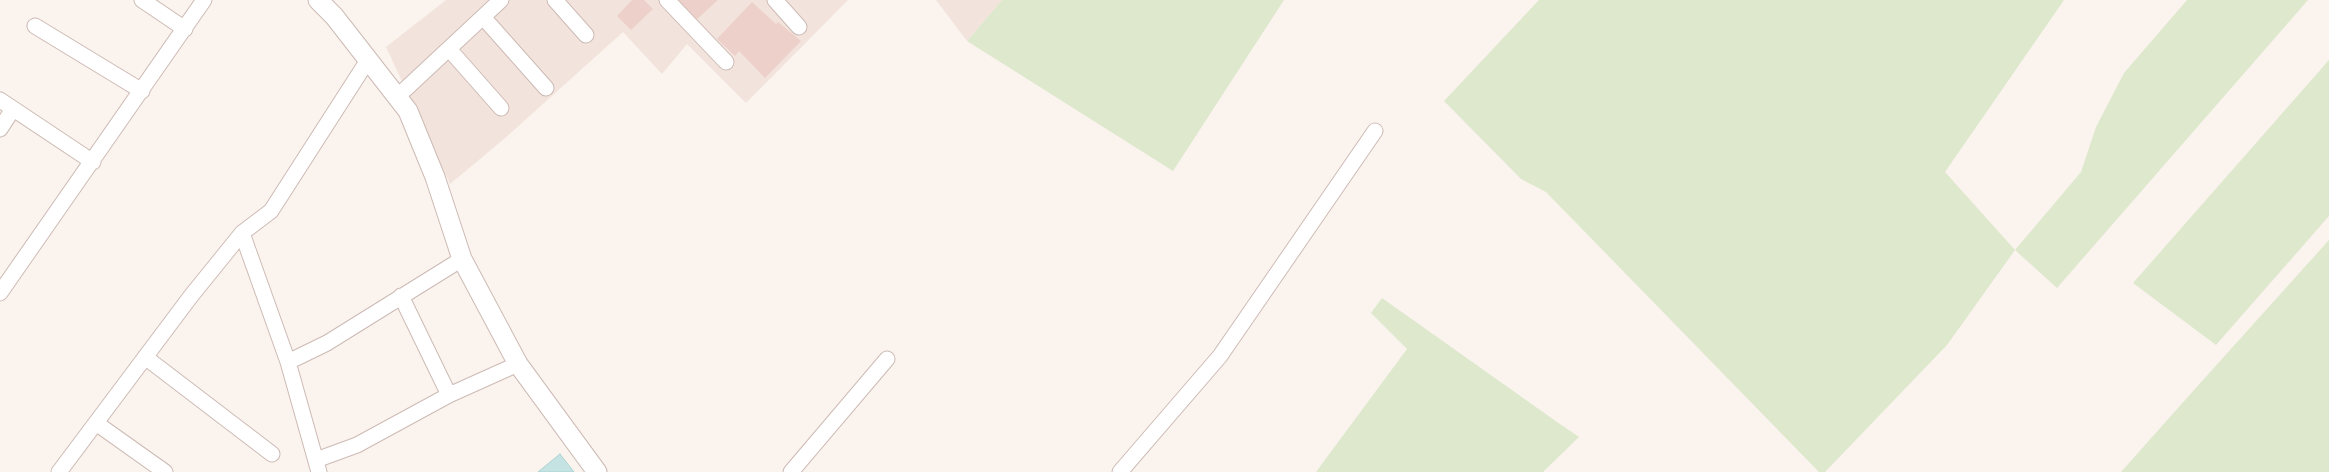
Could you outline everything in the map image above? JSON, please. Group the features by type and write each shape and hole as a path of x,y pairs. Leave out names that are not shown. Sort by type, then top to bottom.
{"street":[{"path":"142,0 185,29"},
{"path":"0,294 94,162 204,0"},
{"path":"318,0 334,16 408,111 429,162 462,259 518,364 597,472"},
{"path":"397,97 501,0"},
{"path":"555,0 586,35"},
{"path":"667,0 726,62"},
{"path":"775,0 799,27"},
{"path":"483,17 546,88"},
{"path":"35,26 142,91"},
{"path":"449,49 501,108"},
{"path":"59,472 145,357 242,233 271,211 368,60"},
{"path":"0,100 94,162"},
{"path":"0,129 13,108"},
{"path":"1120,472 1220,356 1375,131"},
{"path":"242,233 288,362 317,466 449,395 518,364"},
{"path":"288,362 327,343 462,259"},
{"path":"401,296 449,395"},
{"path":"145,357 272,454"},
{"path":"791,472 886,359"},
{"path":"96,423 164,472"}],"shaded area":[{"path":"446,0 848,0 746,103 687,44 662,74 623,32 504,139 450,184 386,47"},
{"path":"936,0 1002,0 967,41"}],"green space":[{"path":"1002,0 1284,0 1173,171 967,41"},
{"path":"1539,0 2064,0 1945,172 2015,250 1947,345 1825,472 1819,472 1546,192 1521,179 1444,101"},
{"path":"2187,0 2308,0 2057,288 2015,250 2081,172 2096,127 2124,73"},
{"path":"2329,60 2329,216 2216,345 2133,283"},
{"path":"2329,240 2329,472 2121,472 2194,390"},
{"path":"1382,298 1579,437 1543,472 1316,472 1407,349 1371,313"}],"water":[{"path":"560,454 574,472 538,472"}],"building":[{"path":"632,0 644,0 653,9 631,30 617,16"},
{"path":"679,0 718,0 697,19"},
{"path":"752,2 776,24 778,22 801,41 765,78 739,51 735,56 717,39"}]}
